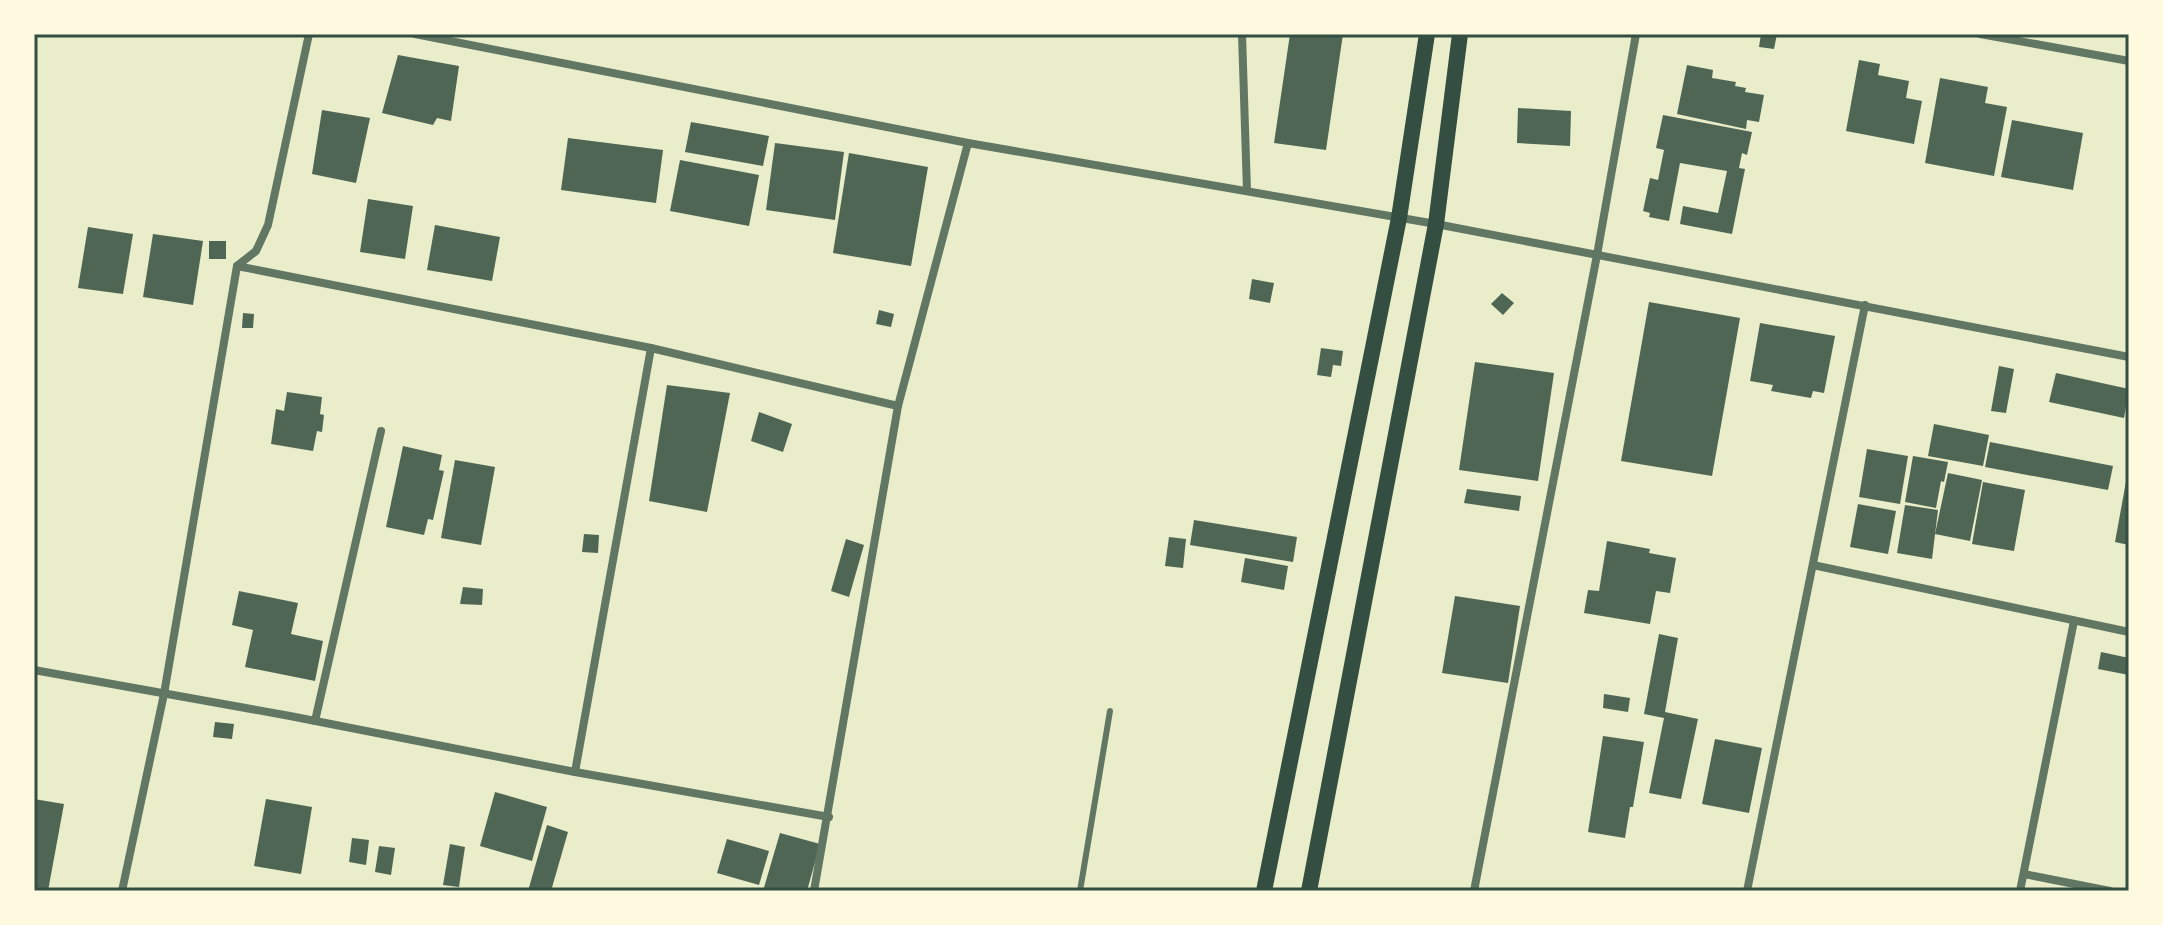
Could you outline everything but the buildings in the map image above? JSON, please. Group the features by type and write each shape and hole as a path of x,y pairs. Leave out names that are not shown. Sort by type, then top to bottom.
{"main road":[{"path":"1264,891 1399,218 1427,34"},
{"path":"1309,891 1436,224 1460,34"}],"street":[{"path":"122,891 164,694 237,266 256,251 268,225 309,34"},
{"path":"415,34 968,143 1436,224 2129,357"},
{"path":"1242,34 1247,191"},
{"path":"1474,891 1597,255 1636,34"},
{"path":"1980,34 2129,61"},
{"path":"814,891 898,406 968,143"},
{"path":"237,266 651,348 898,406"},
{"path":"1747,891 1865,305"},
{"path":"575,772 651,348"},
{"path":"315,721 381,431"},
{"path":"1813,565 2129,632"},
{"path":"2020,891 2074,621"},
{"path":"34,670 829,817"},
{"path":"2024,874 2110,891"}],"lane":[{"path":"1080,891 1110,711"}]}
